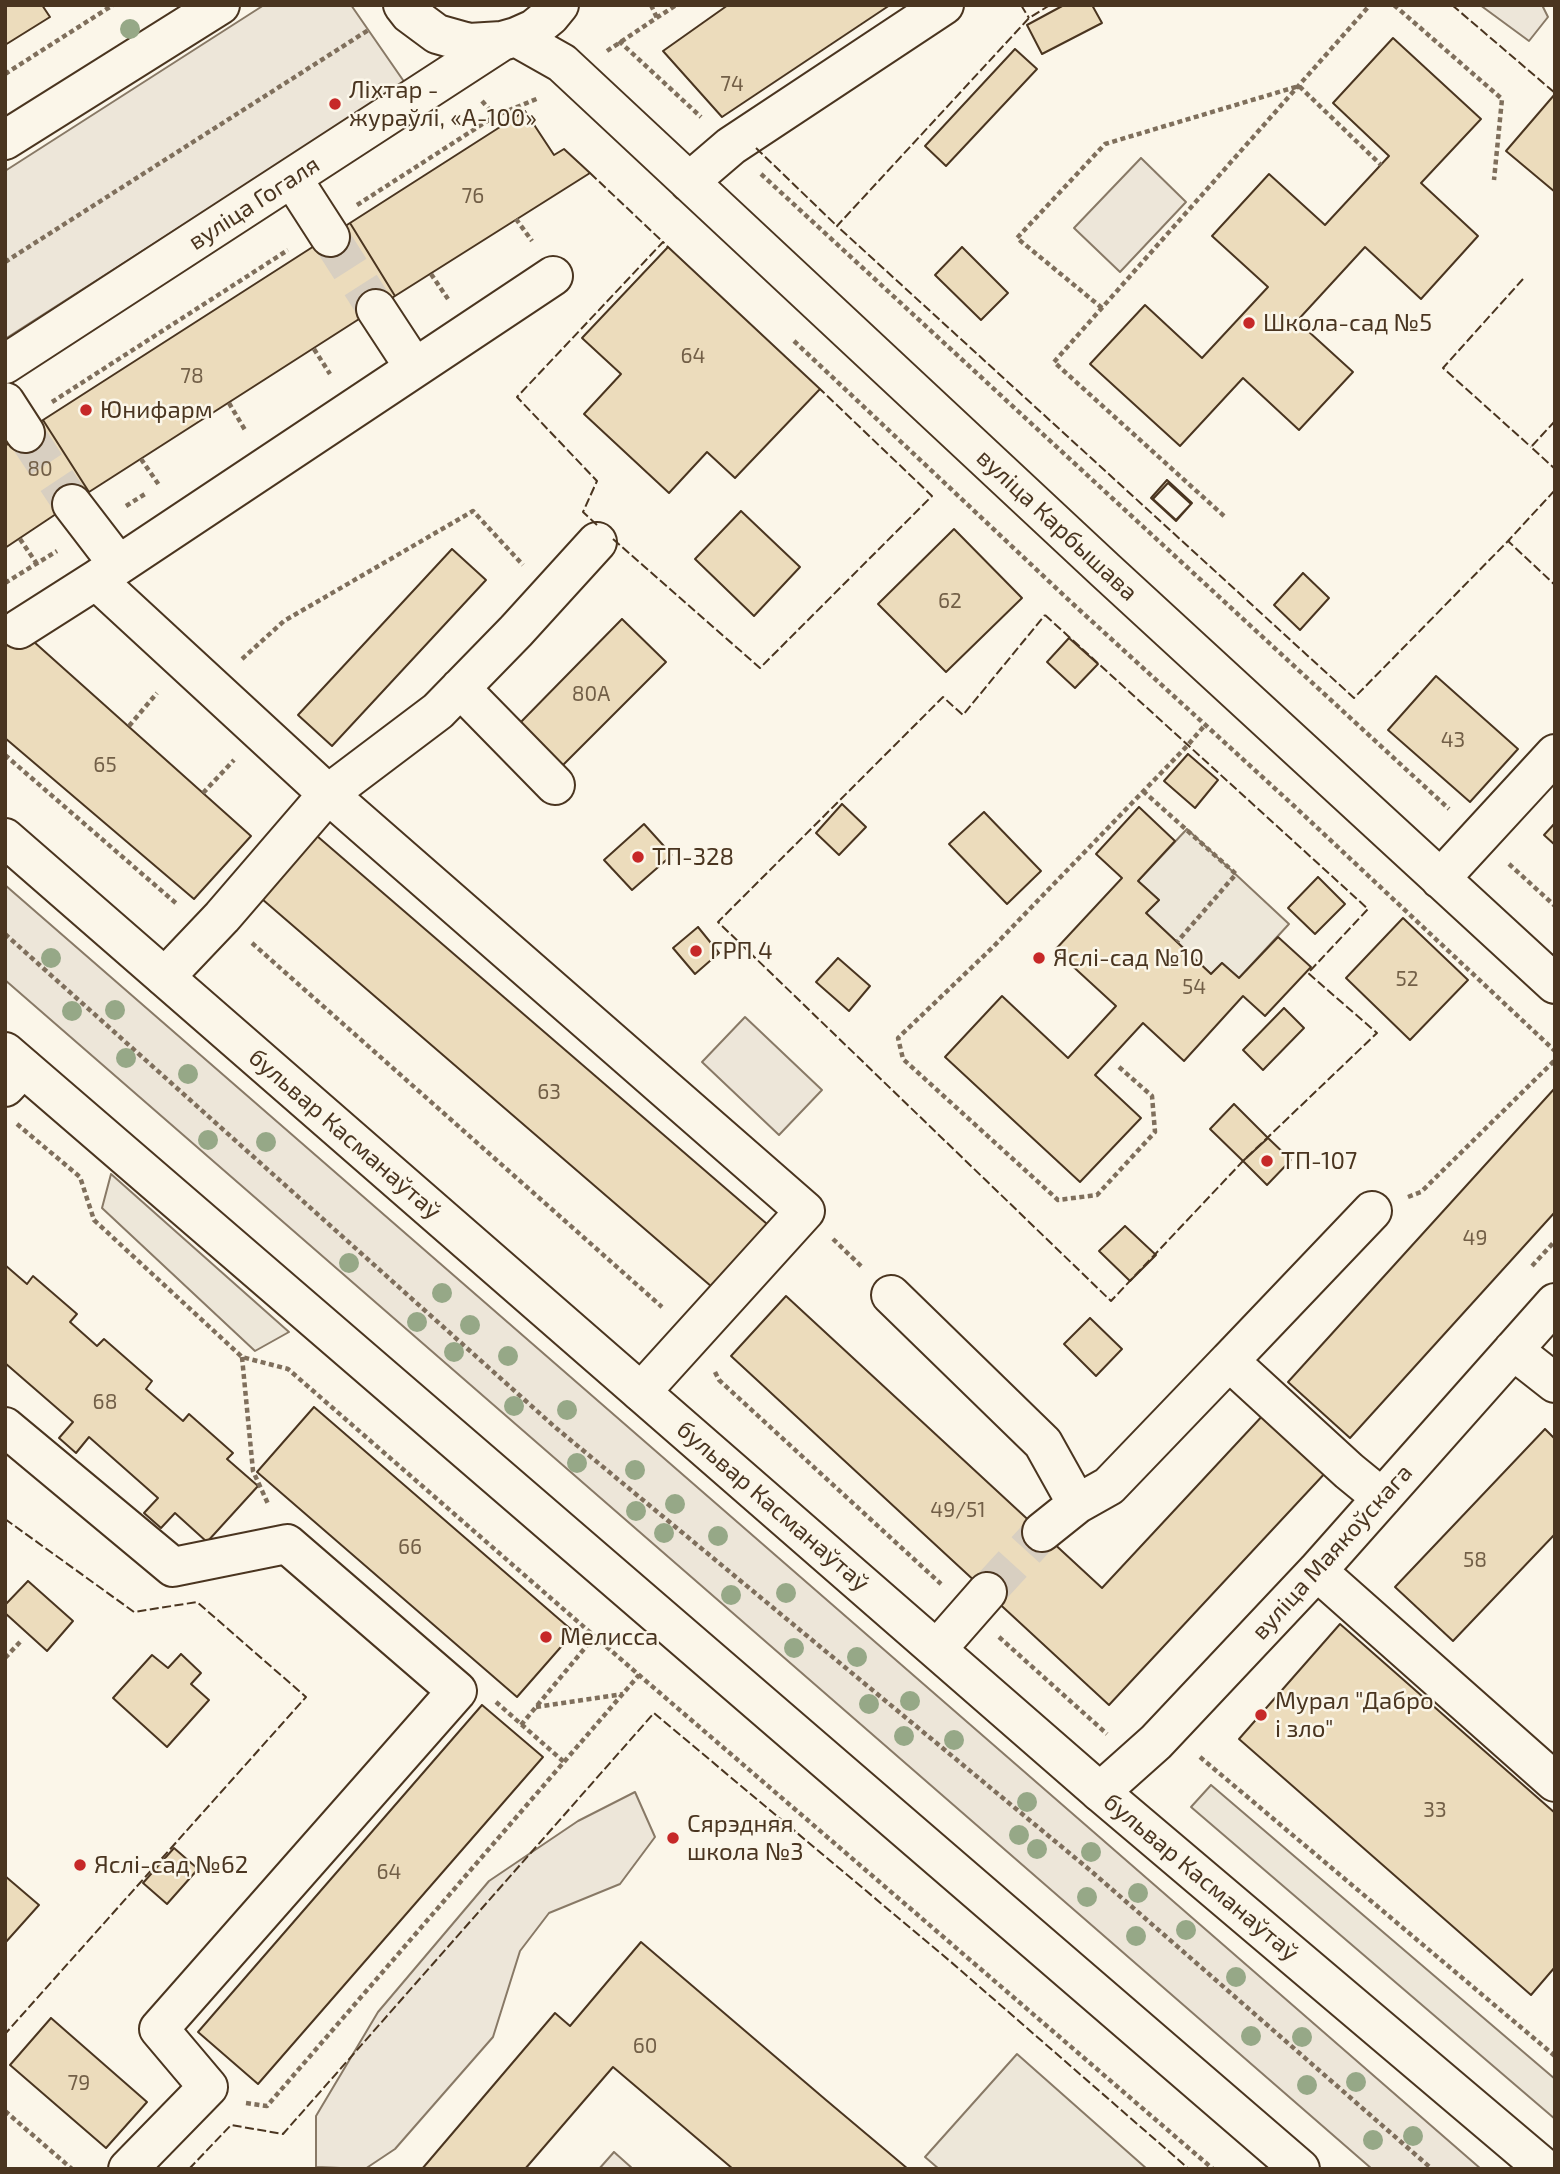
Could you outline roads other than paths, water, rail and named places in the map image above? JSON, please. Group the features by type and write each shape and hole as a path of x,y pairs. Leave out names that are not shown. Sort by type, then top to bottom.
{"main road":[{"path":"5,140 220,5"},
{"path":"403,5 410,14 437,34 469,43 509,39"},
{"path":"689,182 731,146 944,5"},
{"path":"555,11 562,63"},
{"name":"вуліца Гогаля","path":"5,364 509,39 534,29 555,11"},
{"name":"вуліца Карбышава","path":"509,39 562,63 1555,984"},
{"path":"292,178 326,232"},
{"path":"19,629 553,276"},
{"path":"376,309 414,368"},
{"path":"72,504 107,572 211,687 328,794 805,1211 641,1392"},
{"path":"165,977 222,917 328,794 438,711 597,542"},
{"path":"460,688 555,785"},
{"path":"1440,879 1555,754"},
{"name":"бульвар Касманаўтаў","path":"5,838 1100,1792 1545,2169"},
{"path":"11,1069 1300,2169"},
{"path":"1042,1532 1077,1504 1109,1486 1372,1211"},
{"path":"891,1295 1043,1443 1077,1504"},
{"name":"вуліца Маякоўскага","path":"1100,1792 1156,1742 1317,1571 1555,1303"},
{"path":"1513,1350 1555,1383"},
{"path":"1229,1361 1382,1498"},
{"path":"5,1427 173,1567 287,1544 457,1691 159,2029 208,2087 128,2169"},
{"path":"1317,1571 1555,1782"},
{"path":"937,1649 979,1602"}],"tunnel":[{"path":"330,237 376,309"},
{"path":"25,433 72,504"},
{"path":"987,1592 1042,1532"}],"place":[{"name":"Ліхтар - жураўлі, «А-100»","path":"335,104"},
{"name":"Школа-сад №5","path":"1249,323"},
{"name":"Юнифарм","path":"86,410"},
{"name":"ТП-328","path":"638,857"},
{"name":"ГРП 4","path":"696,951"},
{"name":"Яслі-сад №10","path":"1039,958"},
{"name":"ТП-107","path":"1267,1161"},
{"name":"Мелисса","path":"546,1637"},
{"name":"Мурал \"Дабро і зло\"","path":"1261,1715"},
{"name":"Сярэдняя школа №3","path":"673,1838"},
{"name":"Яслі-сад №62","path":"80,1865"}]}
